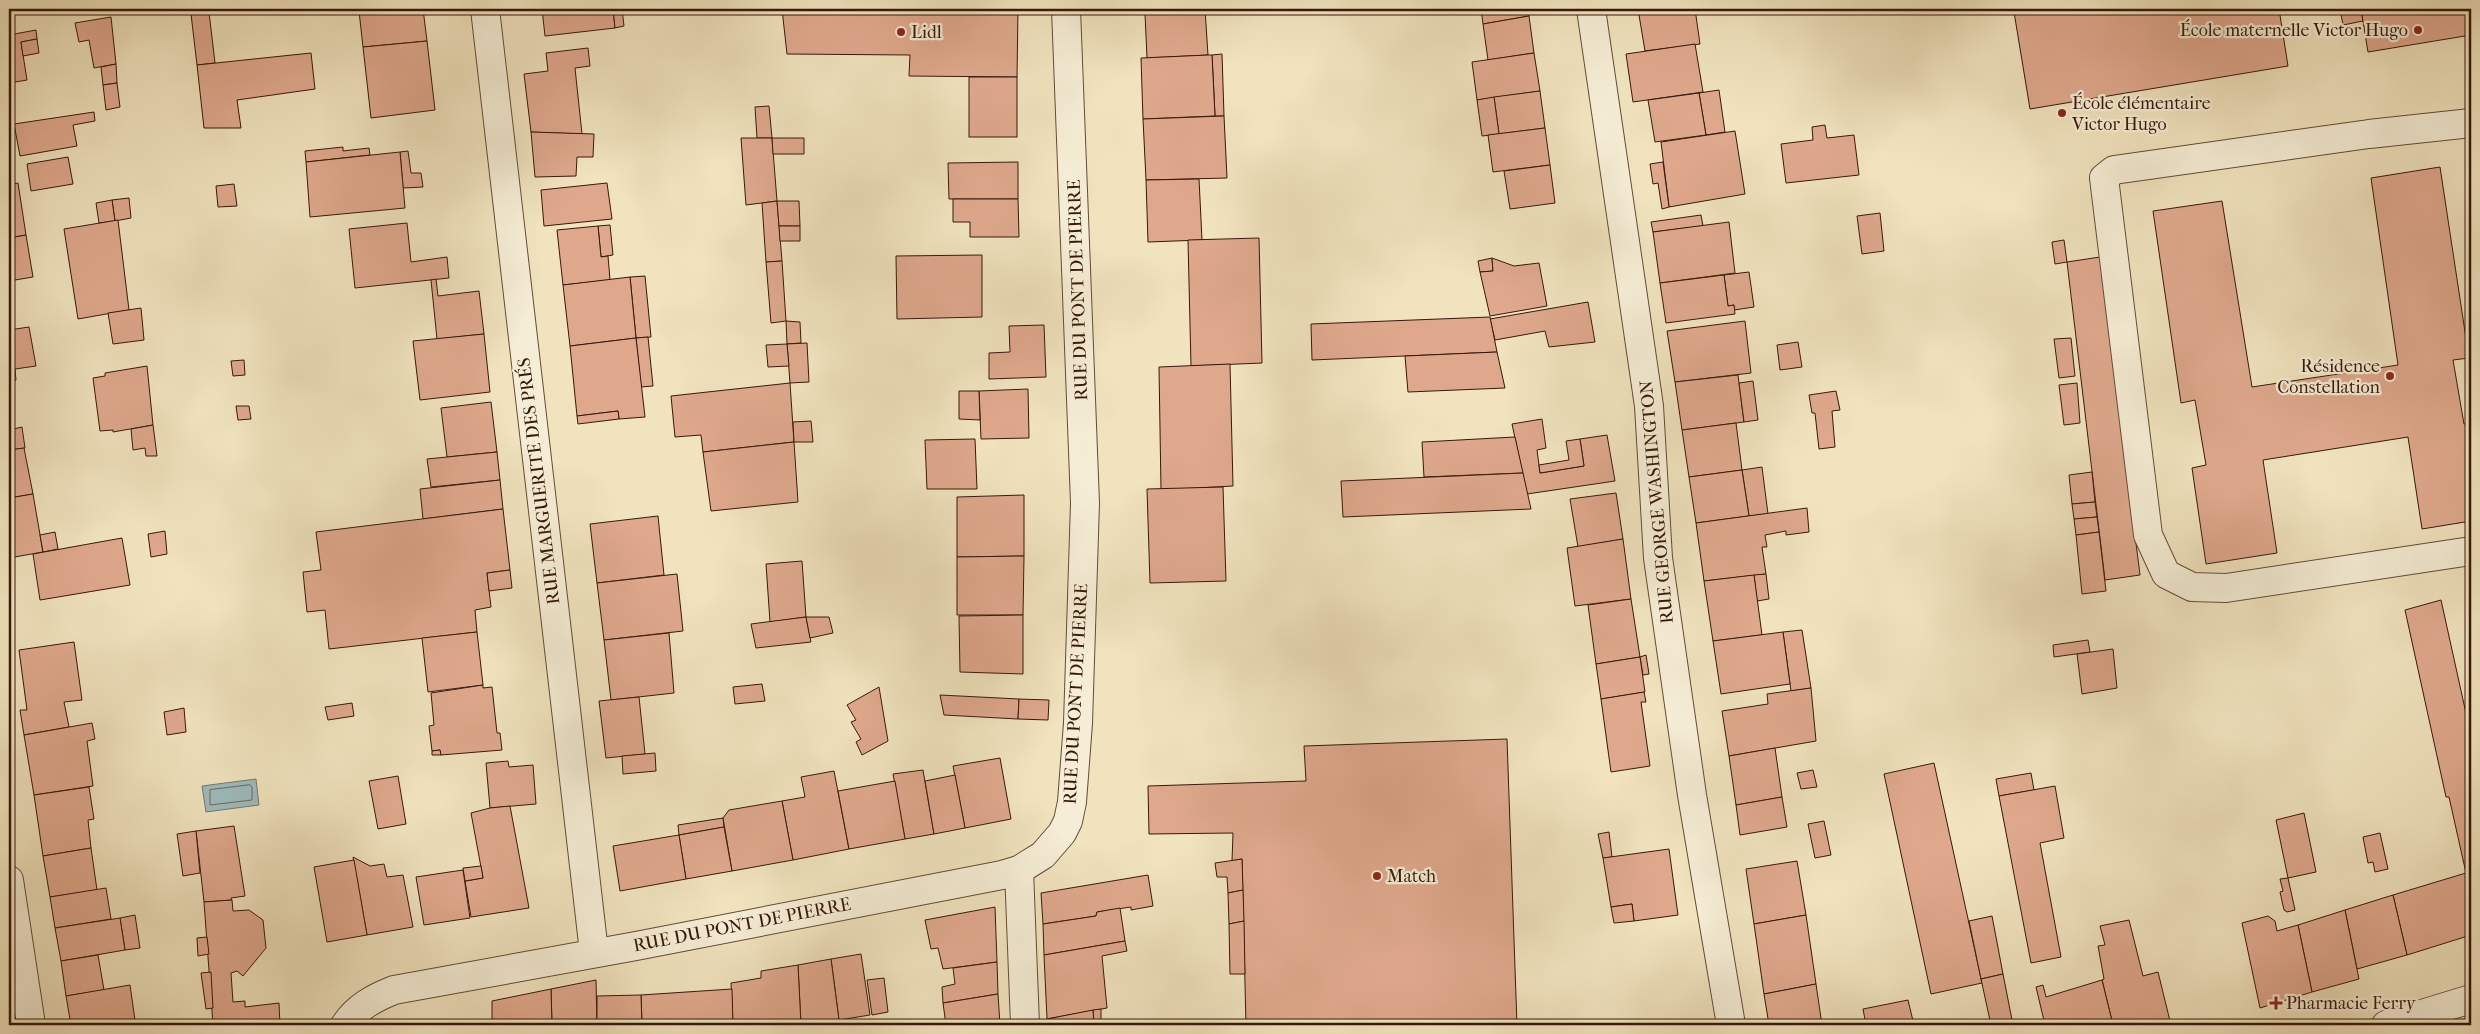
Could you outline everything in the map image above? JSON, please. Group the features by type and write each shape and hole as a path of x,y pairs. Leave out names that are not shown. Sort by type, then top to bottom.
{"street":[{"name":"RUE MARGUERITE DES PRÉS","path":"484,9 594,952"},
{"name":"RUE DU PONT DE PIERRE","path":"345,1025 351,1016 371,999 394,990 594,952 636,946 1002,875 1019,870 1043,855 1062,832 1068,821 1072,802 1078,724 1085,503 1066,9"},
{"name":"RUE GEORGE WASHINGTON","path":"1591,9 1650,406 1658,558 1692,795 1731,1025"},
{"path":"2471,123 2369,134 2114,170 2104,178 2148,535 2166,574 2192,587 2226,588 2471,551"},
{"path":"1019,870 1025,1025"},
{"path":"9,880 31,1025"},
{"path":"2386,1025 2471,1000"}],"water":[{"path":"256,779 259,805 206,812 202,786"}],"building":[{"path":"345,9 423,9 427,41 363,47 359,11 345,13"},
{"path":"542,9 613,9 615,28 545,36"},
{"path":"613,9 622,9 624,26 615,28"},
{"name":"Lidl","path":"782,9 1018,9 1017,77 909,76 910,55 787,54"},
{"path":"1134,9 1205,9 1208,55 1147,58 1145,14 1134,13"},
{"path":"1481,9 1528,9 1529,16 1483,24"},
{"path":"1638,9 1695,9 1700,44 1645,51"},
{"path":"2032,9 2279,9 2288,66 2030,109 2014,12"},
{"path":"2340,9 2361,9 2363,21 2343,25"},
{"name":"École maternelle Victor Hugo","path":"2361,9 2471,9 2471,35 2368,52"},
{"path":"209,12 215,63 197,65 191,14"},
{"path":"1529,16 1534,53 1488,60 1483,24"},
{"path":"111,17 116,64 94,68 89,40 79,42 75,23"},
{"path":"36,30 37,39 21,42 27,80 9,83 9,35"},
{"path":"37,39 39,53 23,56 21,42"},
{"path":"427,41 435,110 371,118 363,47"},
{"path":"1695,44 1703,92 1633,102 1626,54"},
{"path":"588,48 590,66 575,68 582,134 531,132 524,74 548,71 546,53"},
{"path":"311,53 315,89 237,100 241,128 204,128 197,65"},
{"path":"1534,53 1540,91 1477,100 1472,62"},
{"path":"1222,54 1224,116 1215,116 1212,55"},
{"path":"1212,55 1215,116 1143,119 1141,58"},
{"path":"116,64 117,83 103,85 101,67"},
{"path":"969,77 1017,77 1017,137 969,137"},
{"path":"117,83 120,107 106,110 103,85"},
{"path":"1719,90 1725,132 1706,135 1699,93"},
{"path":"1540,91 1545,128 1499,134 1494,97"},
{"path":"1699,93 1706,135 1655,142 1648,100"},
{"path":"1494,97 1499,134 1482,136 1477,100"},
{"path":"769,106 772,138 757,138 755,107"},
{"path":"94,112 95,121 73,125 77,146 20,156 14,124"},
{"path":"1224,116 1227,178 1146,180 1143,119"},
{"path":"1825,125 1827,138 1854,135 1859,175 1786,183 1781,144 1813,140 1812,127"},
{"path":"1545,128 1550,165 1493,172 1488,135"},
{"path":"1735,131 1745,194 1669,207 1661,142"},
{"path":"531,132 594,134 593,157 577,157 576,176 535,177"},
{"path":"741,138 772,138 777,201 746,205"},
{"path":"772,138 804,138 804,154 773,154"},
{"path":"343,147 343,151 369,148 370,155 306,162 305,151"},
{"path":"408,151 411,173 421,173 423,187 403,188 400,152"},
{"path":"400,152 405,208 310,217 306,162"},
{"path":"68,157 73,184 31,191 27,164"},
{"path":"1018,162 1018,199 949,199 948,163"},
{"path":"1663,162 1669,207 1662,209 1658,183 1653,184 1650,164"},
{"path":"1550,165 1555,203 1510,209 1504,171"},
{"name":"Résidence Constellation","path":"2440,167 2469,358 2453,360 2464,424 2471,423 2471,521 2422,529 2408,437 2263,460 2277,553 2206,564 2192,468 2206,465 2195,400 2181,403 2153,211 2222,201 2252,387 2398,365 2371,178"},
{"path":"1199,179 1202,240 1148,242 1146,180"},
{"path":"18,183 26,235 9,238 9,185"},
{"path":"607,183 612,219 544,226 541,190"},
{"path":"234,184 237,206 218,207 216,186"},
{"path":"129,198 131,218 115,221 112,200"},
{"path":"953,199 1018,199 1019,237 970,237 970,222 953,222"},
{"path":"112,200 115,221 99,223 96,203"},
{"path":"777,201 782,261 766,262 762,203"},
{"path":"777,201 799,201 800,226 779,226"},
{"path":"1880,213 1884,251 1862,254 1857,216"},
{"path":"1701,215 1703,226 1653,232 1651,222"},
{"path":"118,220 129,310 78,319 64,229"},
{"path":"1729,222 1735,273 1660,283 1653,232"},
{"path":"407,223 411,262 447,257 449,278 355,288 349,229"},
{"path":"610,225 613,255 601,257 598,226"},
{"path":"598,226 601,257 608,256 610,280 563,285 557,230"},
{"path":"779,226 800,226 800,241 780,241"},
{"path":"26,235 33,277 9,281 9,238"},
{"path":"1259,238 1262,363 1191,366 1188,240"},
{"path":"2064,240 2067,262 2055,264 2052,242"},
{"path":"982,255 982,317 897,319 896,256"},
{"path":"2100,257 2140,575 2105,580 2067,262"},
{"path":"1492,258 1493,271 1480,272 1478,261"},
{"path":"1492,258 1514,266 1539,263 1547,306 1490,316 1480,272 1493,271"},
{"path":"782,261 786,321 771,323 766,262"},
{"path":"1749,272 1754,307 1734,310 1734,305 1728,306 1724,275"},
{"path":"1724,275 1728,306 1734,305 1735,314 1666,323 1660,283"},
{"path":"645,276 651,337 636,338 630,277"},
{"path":"630,277 636,338 570,346 563,285"},
{"path":"436,279 438,296 479,291 484,334 437,339 431,280"},
{"path":"1588,302 1595,342 1549,347 1545,331 1495,340 1490,319"},
{"path":"141,308 144,340 113,344 108,313"},
{"path":"1490,317 1497,352 1312,360 1311,324"},
{"path":"786,321 800,322 801,343 787,344"},
{"path":"1745,321 1751,373 1675,382 1667,331"},
{"path":"1044,325 1046,377 989,379 989,353 1010,352 1009,326"},
{"path":"29,327 36,366 15,369 16,380 9,381 9,330"},
{"path":"484,334 490,392 420,400 413,341"},
{"path":"648,337 653,386 641,387 636,338"},
{"path":"636,338 645,417 619,419 618,411 577,416 570,346"},
{"path":"2071,338 2075,376 2059,378 2054,339"},
{"path":"1798,342 1802,367 1780,370 1777,345"},
{"path":"807,343 809,382 790,383 787,344"},
{"path":"787,344 789,366 768,367 766,345"},
{"path":"1497,352 1505,388 1408,392 1405,356"},
{"path":"244,360 245,375 233,376 231,361"},
{"path":"1230,364 1233,486 1161,490 1159,367"},
{"path":"147,366 153,425 113,432 113,430 100,431 93,378 105,376 105,373"},
{"path":"1738,375 1744,422 1682,430 1675,382"},
{"path":"1753,381 1758,420 1744,422 1739,383"},
{"path":"790,383 794,442 703,452 701,435 675,437 671,396"},
{"path":"2077,383 2080,423 2064,425 2059,385"},
{"path":"1028,389 1029,438 981,439 979,391"},
{"path":"959,391 979,391 980,420 959,419"},
{"path":"1836,391 1840,410 1832,411 1835,447 1819,449 1815,413 1812,413 1809,395"},
{"path":"491,402 497,452 447,457 441,408"},
{"path":"236,406 249,406 251,419 238,420"},
{"path":"618,411 619,419 578,424 577,416"},
{"path":"1542,419 1546,448 1537,450 1540,473 1584,466 1580,439 1607,435 1615,481 1527,494 1512,424"},
{"path":"811,421 813,442 794,442 793,422"},
{"path":"1736,423 1742,470 1689,477 1682,430"},
{"path":"153,425 157,456 146,456 145,448 133,450 131,429"},
{"path":"22,427 25,448 9,450 9,430"},
{"path":"1515,437 1523,473 1424,477 1422,442"},
{"path":"975,439 977,489 927,489 925,440"},
{"path":"1580,439 1584,466 1540,473 1539,465 1569,460 1566,441"},
{"path":"794,442 798,502 711,511 703,452"},
{"path":"24,448 33,494 9,498 9,450"},
{"path":"497,452 500,480 431,487 427,459"},
{"path":"1762,467 1768,514 1749,516 1742,470"},
{"path":"1742,470 1749,516 1696,523 1689,477"},
{"path":"2092,472 2095,502 2072,504 2069,475"},
{"path":"1523,473 1531,509 1343,517 1341,481"},
{"path":"500,480 503,509 423,519 420,489"},
{"path":"1223,487 1226,581 1150,583 1147,489"},
{"path":"1616,493 1623,539 1578,547 1570,499"},
{"path":"33,494 43,552 9,558 9,498"},
{"path":"1024,495 1024,556 957,557 957,497"},
{"path":"2095,502 2097,517 2074,519 2072,504"},
{"path":"1807,508 1809,532 1786,535 1786,531 1765,535 1767,547 1762,547 1766,574 1704,581 1696,523"},
{"path":"503,509 510,570 487,573 491,607 475,610 477,632 329,649 325,610 307,612 303,572 321,570 316,532"},
{"path":"658,516 664,575 597,583 590,524"},
{"path":"2097,517 2099,532 2076,535 2074,519"},
{"path":"165,531 167,554 151,557 148,534"},
{"path":"55,532 58,549 43,552 40,535"},
{"path":"2099,532 2106,591 2082,594 2076,535"},
{"path":"122,538 130,585 40,600 33,554"},
{"path":"1623,539 1631,599 1575,606 1567,548"},
{"path":"1024,556 1023,615 957,615 957,557"},
{"path":"802,561 806,617 770,622 766,564"},
{"path":"510,570 512,588 489,591 487,573"},
{"path":"677,574 683,631 604,640 597,583"},
{"path":"1766,574 1769,599 1757,601 1754,575"},
{"path":"1754,575 1762,635 1713,641 1704,581"},
{"path":"1631,599 1640,657 1596,664 1588,605"},
{"path":"2441,600 2471,736 2471,935 2407,955 2393,895 2466,873 2449,797 2446,797 2405,610"},
{"path":"1023,615 1023,674 960,672 959,616"},
{"path":"806,617 811,642 756,648 751,624"},
{"path":"806,617 829,617 833,633 810,638"},
{"path":"1802,630 1811,688 1791,691 1783,632"},
{"path":"477,632 483,685 428,692 422,638"},
{"path":"1783,632 1790,684 1721,694 1713,641"},
{"path":"669,633 674,693 611,700 604,640"},
{"path":"2088,640 2090,652 2054,657 2053,645"},
{"path":"74,642 82,700 64,702 69,727 24,735 20,710 27,710 19,650"},
{"path":"2113,649 2117,688 2082,694 2077,654"},
{"path":"1646,655 1649,674 1643,675 1640,657"},
{"path":"1640,657 1645,692 1601,699 1596,664"},
{"path":"762,684 765,701 735,704 733,687"},
{"path":"483,685 483,688 492,687 497,733 500,733 502,750 441,755 440,750 432,751 429,726 434,725 431,693"},
{"path":"879,687 888,741 862,755 856,742 861,739 851,722 856,720 847,705"},
{"path":"1811,688 1816,741 1729,756 1722,711 1768,704 1767,694"},
{"path":"1644,692 1646,702 1641,702 1650,766 1611,772 1601,699"},
{"path":"940,695 1019,699 1018,719 944,715"},
{"path":"639,697 645,754 606,758 599,701"},
{"path":"1019,699 1049,700 1048,720 1018,719"},
{"path":"352,703 354,716 328,720 325,707"},
{"path":"184,708 186,732 167,735 164,712"},
{"path":"92,723 95,739 87,741 93,786 34,795 24,735"},
{"name":"Match","path":"1507,739 1517,1025 1246,1025 1242,859 1232,861 1233,833 1149,834 1148,786 1306,781 1304,746"},
{"path":"1775,748 1782,797 1736,805 1729,756"},
{"path":"440,750 441,755 432,755 432,751"},
{"path":"655,753 656,771 623,774 622,756"},
{"path":"1000,758 1011,819 965,828 953,766"},
{"path":"508,761 509,767 533,765 536,804 490,808 486,763"},
{"path":"1934,763 1982,983 1931,994 1884,774"},
{"path":"923,770 934,834 905,839 893,774"},
{"path":"1813,770 1817,787 1801,789 1797,773"},
{"path":"834,771 849,849 793,860 782,801 805,797 801,777"},
{"path":"2031,773 2034,790 1999,796 1996,779"},
{"path":"955,775 965,828 934,834 925,781"},
{"path":"398,776 406,824 378,829 369,781"},
{"path":"895,781 905,839 849,849 838,791"},
{"path":"2055,786 2064,838 2040,843 2061,957 2031,963 1999,796"},
{"path":"89,787 94,819 88,820 91,848 43,856 34,795"},
{"path":"1782,797 1787,827 1740,835 1736,805"},
{"path":"782,801 793,860 732,871 723,818 729,810"},
{"path":"510,806 529,908 471,917 465,881 483,878 471,813 490,808"},
{"path":"2304,813 2316,872 2288,878 2276,820"},
{"path":"723,818 724,827 679,835 678,825"},
{"path":"1824,821 1831,855 1815,858 1808,824"},
{"path":"234,826 245,896 231,898 232,900 204,902 196,831"},
{"path":"724,827 732,871 686,879 679,835"},
{"path":"196,831 200,873 183,876 177,834"},
{"path":"1609,832 1612,857 1603,858 1598,834"},
{"path":"2380,833 2388,869 2375,872 2373,862 2368,863 2363,837"},
{"path":"679,835 686,879 620,891 613,846"},
{"path":"91,848 97,890 50,897 43,856"},
{"path":"1669,849 1678,915 1634,921 1632,904 1611,907 1603,858"},
{"path":"353,857 370,866 384,864 387,877 403,875 413,927 367,935"},
{"path":"1242,859 1243,890 1228,893 1227,877 1217,877 1215,863"},
{"path":"354,860 367,935 327,942 314,867"},
{"path":"1797,861 1806,915 1754,924 1746,869"},
{"path":"481,866 483,878 465,881 463,868"},
{"path":"463,870 470,918 424,925 416,877"},
{"path":"1148,875 1153,906 1131,910 1131,907 1097,912 1096,916 1043,924 1041,893"},
{"path":"2288,878 2295,910 2287,912 2284,910 2280,892 2283,891 2280,879"},
{"path":"106,888 111,919 55,928 50,897"},
{"path":"1243,890 1244,921 1229,924 1228,893"},
{"path":"2393,895 2407,955 2357,969 2345,910"},
{"path":"232,900 233,911 249,910 263,920 266,948 243,976 237,971 231,973 233,1002 245,1001 245,1007 279,1003 280,1025 213,1025 204,902"},
{"path":"1632,904 1634,921 1614,923 1611,907"},
{"path":"995,907 997,962 943,969 938,948 931,949 925,920"},
{"path":"1120,908 1125,941 1044,955 1043,924 1096,916 1097,912"},
{"path":"2345,910 2359,979 2312,992 2298,925"},
{"path":"135,915 140,948 125,950 120,918"},
{"path":"1806,915 1816,984 1764,994 1754,924"},
{"path":"1992,916 2003,974 1981,979 1969,921"},
{"path":"2268,916 2275,921 2277,931 2298,925 2312,992 2260,1008 2242,923"},
{"path":"120,918 125,950 61,961 55,928"},
{"path":"2129,920 2143,976 2158,972 2171,1025 2113,1025 2102,980 2104,979 2098,946 2105,945 2100,926"},
{"path":"1244,921 1245,974 1230,974 1229,924"},
{"path":"207,937 209,954 198,956 197,938"},
{"path":"1125,941 1127,951 1102,956 1107,1008 1047,1019 1044,955"},
{"path":"861,954 870,1015 839,1020 831,959"},
{"path":"98,955 104,990 66,996 61,961"},
{"path":"831,959 839,1020 801,1025 798,965"},
{"path":"997,962 998,994 943,1003 942,987 955,984 953,968"},
{"path":"798,965 801,1025 733,1025 731,983 761,978 761,971"},
{"path":"211,972 213,1008 206,1009 201,973"},
{"path":"2003,974 2013,1025 1991,1025 1981,979"},
{"path":"884,978 888,1012 872,1015 867,980"},
{"path":"596,980 597,1025 552,1025 551,989"},
{"path":"2102,980 2113,1025 2045,1025 2036,987 2043,985 2046,997"},
{"path":"1816,984 1822,1025 1769,1025 1764,994"},
{"path":"130,985 135,1020 102,1025 71,1025 66,996"},
{"path":"551,989 552,1025 492,1025 492,1001"},
{"path":"732,989 733,1025 642,1025 641,995"},
{"path":"998,994 1000,1025 946,1025 943,1003"},
{"path":"641,995 642,1025 597,1025 597,996"},
{"path":"9,1000 12,1018 9,1019"},
{"path":"1908,1000 1914,1025 1866,1025 1863,1009"},
{"path":"1101,1009 1101,1025 1094,1025 1093,1010"},
{"path":"1093,1010 1094,1025 1047,1025 1047,1019"}],"place":[{"name":"École maternelle Victor Hugo","path":"2418,30"},
{"name":"Lidl","path":"901,32"},
{"name":"École élémentaire Victor Hugo","path":"2062,113"},
{"name":"Résidence Constellation","path":"2390,376"},
{"name":"Match","path":"1377,876"},
{"name":"Pharmacie Ferry","path":"2276,1003"}]}
